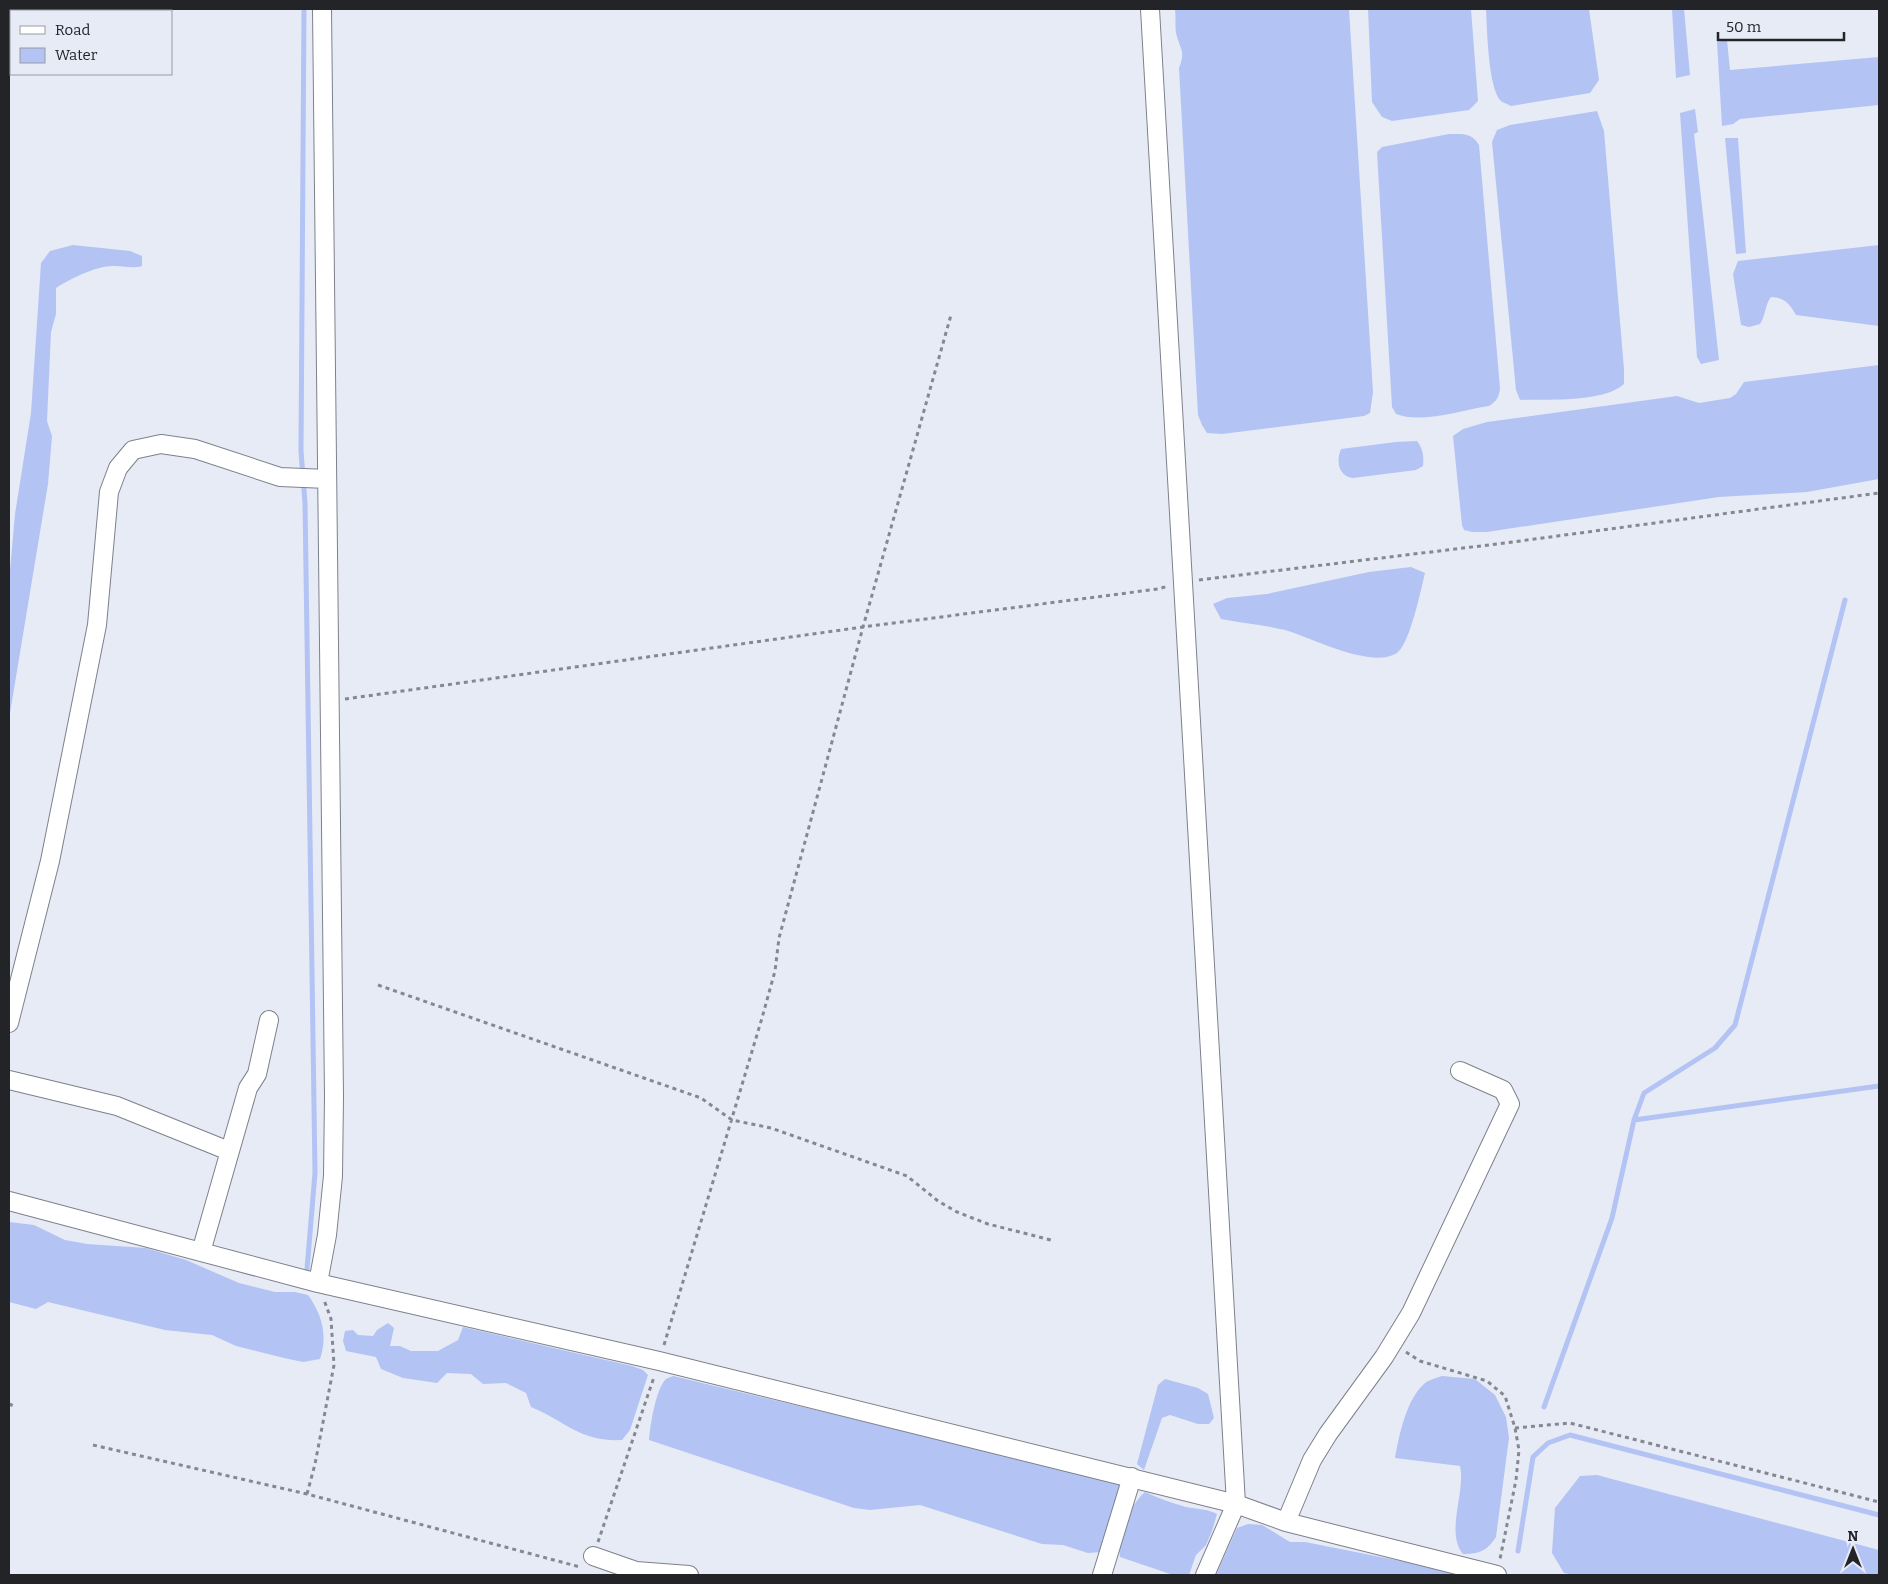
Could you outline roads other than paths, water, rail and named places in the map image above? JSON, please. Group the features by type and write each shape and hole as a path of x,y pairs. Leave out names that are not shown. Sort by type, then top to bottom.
{"street":[{"path":"318,1283 327,1235 333,1176 329,702 311,478 322,9"},
{"path":"1150,9 1236,1504 1205,1575"},
{"path":"9,1023 50,862 96,634 109,492 118,468 132,450 161,444 195,450 280,476 311,478"},
{"path":"201,1252 248,1088 256,1074 269,1020"},
{"path":"1286,1522 1312,1460 1328,1434 1392,1344 1411,1312 1510,1104 1503,1090 1460,1071"},
{"path":"9,1080 117,1106 229,1151"},
{"path":"9,1201 318,1283 659,1361 1132,1477 1236,1504 1286,1522 1497,1575"},
{"path":"1102,1575 1132,1477"},
{"path":"590,1563 636,1571 689,1575"}],"water":[{"path":"1175,9 1349,9 1373,392 1370,413 1364,416 1222,434 1207,433 1202,425 1198,415 1179,68 1182,50 1176,33"},
{"path":"1368,9 1471,9 1478,101 1469,110 1392,121 1382,117 1372,102"},
{"path":"1486,9 1589,9 1599,80 1590,93 1511,106 1501,101 1493,84"},
{"path":"1672,9 1684,9 1690,75 1676,78"},
{"path":"1727,40 1730,70 1879,57 1879,105 1740,119 1733,124 1722,126 1717,42"},
{"path":"1695,109 1698,132 1694,134 1719,360 1701,364 1697,357 1680,113"},
{"path":"1597,111 1604,131 1624,384 1615,390 1589,397 1560,400 1520,400 1516,390 1492,142 1497,130 1510,125"},
{"path":"1449,134 1470,136 1479,145 1500,391 1496,400 1489,406 1429,417 1406,417 1396,414 1392,407 1377,152 1382,147"},
{"path":"1725,138 1738,138 1746,253 1736,254"},
{"path":"73,245 130,251 142,256 142,266 108,266 92,270 56,288 56,314 51,332 47,421 52,436 48,484 9,719 9,582 15,514 31,413 41,263 50,251"},
{"path":"1879,245 1879,326 1796,315 1786,302 1771,297 1760,324 1749,327 1741,325 1733,274 1738,261"},
{"path":"1879,365 1879,479 1807,492 1719,497 1487,532 1464,530 1462,525 1453,436 1463,429 1487,422 1677,396 1699,403 1730,398 1736,394 1744,382"},
{"path":"1417,441 1422,450 1423,466 1416,470 1353,478 1348,477 1341,471 1339,458 1341,449"},
{"path":"1411,567 1425,573 1418,603 1407,638 1398,652 1388,657 1374,658 1359,655 1342,651 1285,630 1221,619 1213,604 1227,598 1267,594 1369,572"},
{"path":"9,1222 34,1225 65,1240 87,1244 146,1248 186,1260 239,1283 275,1292 295,1292 308,1295 317,1310 322,1326 323,1342 320,1359 303,1362 236,1346 212,1335 165,1330 48,1302 36,1309 9,1302"},
{"path":"388,1323 394,1328 390,1346 400,1346 411,1351 438,1351 458,1340 463,1327 632,1366 643,1370 648,1375 630,1430 622,1440 595,1438 574,1430 531,1407 526,1393 506,1383 483,1384 471,1374 447,1373 437,1383 403,1378 381,1369 376,1357 346,1351 343,1341 345,1331 353,1330 358,1335 373,1336 377,1330"},
{"path":"673,1376 1118,1482 1124,1486 1101,1552 1088,1553 1063,1545 1042,1544 920,1505 870,1510 854,1508 649,1440 652,1417 659,1390 666,1379"},
{"path":"1442,1376 1475,1379 1495,1395 1506,1417 1509,1438 1496,1537 1486,1549 1474,1553 1463,1554 1458,1545 1456,1535 1461,1476 1460,1466 1395,1458 1404,1419 1412,1399 1426,1383"},
{"path":"1165,1379 1198,1388 1208,1394 1214,1418 1209,1424 1198,1424 1170,1415 1162,1418 1144,1470 1137,1464 1158,1385"},
{"path":"1597,1475 1879,1550 1879,1575 1574,1575 1564,1573 1552,1553 1555,1508 1580,1476"},
{"path":"1145,1492 1175,1504 1217,1514 1206,1545 1196,1555 1189,1575 1173,1575 1120,1557 1121,1541 1126,1522 1139,1497"},
{"path":"1248,1524 1262,1525 1290,1542 1305,1542 1465,1575 1216,1575 1237,1528"}],"waterway":[{"path":"304,9 301,451 305,503 315,1173 307,1269"},
{"path":"1544,1407 1612,1218 1634,1120 1644,1093 1715,1048 1735,1025 1845,600"},
{"path":"1634,1120 1879,1086"},
{"path":"1518,1551 1533,1457 1548,1443 1570,1435 1879,1515"}]}
